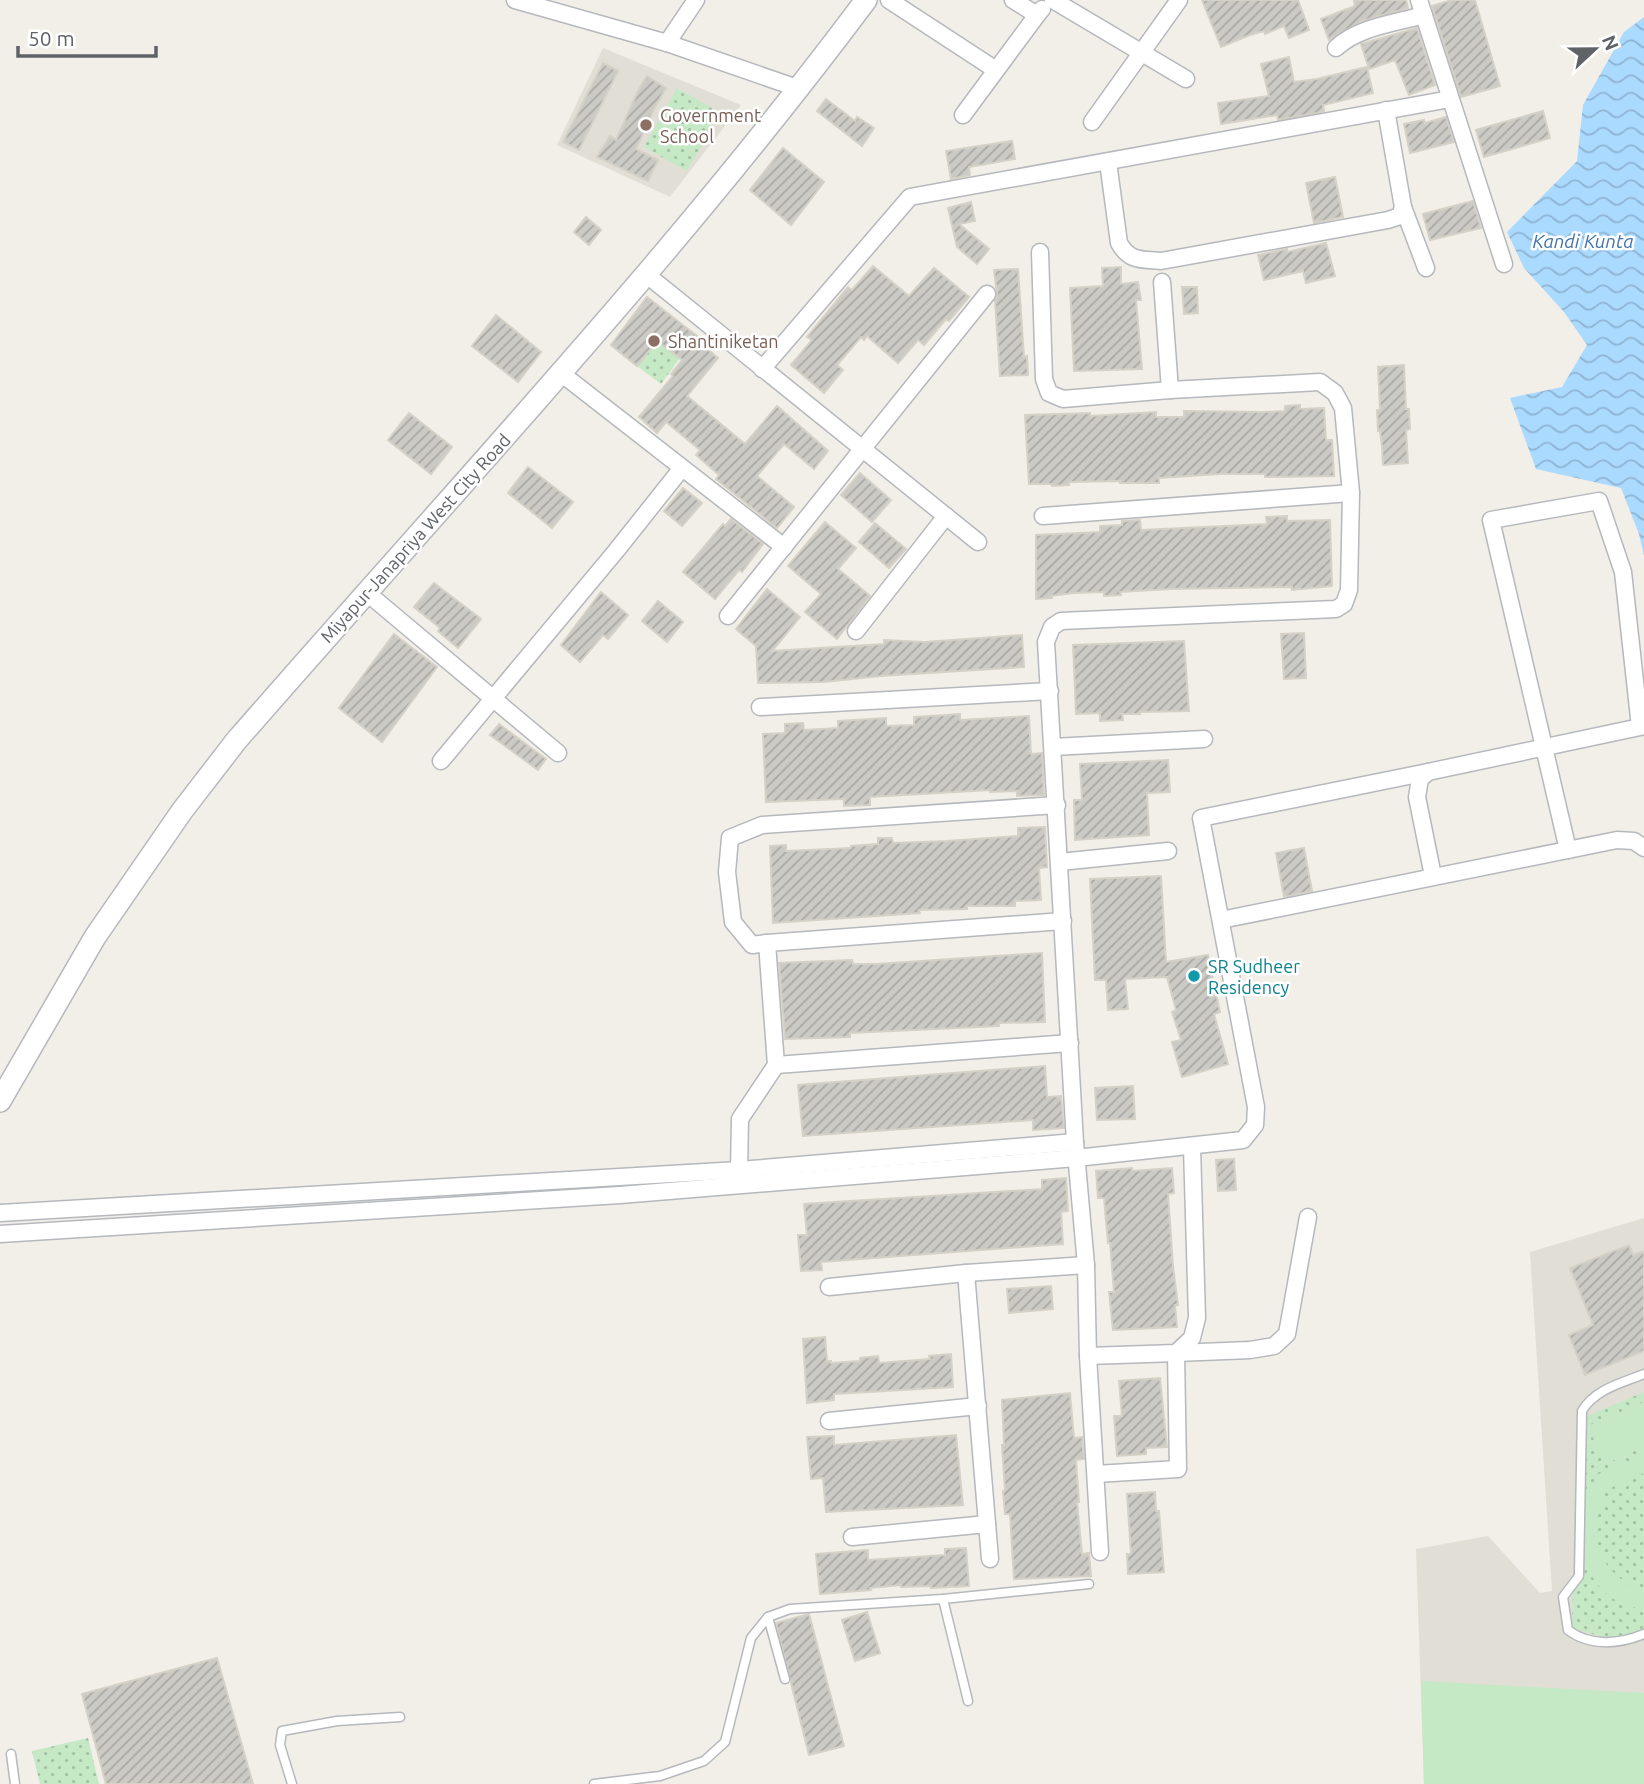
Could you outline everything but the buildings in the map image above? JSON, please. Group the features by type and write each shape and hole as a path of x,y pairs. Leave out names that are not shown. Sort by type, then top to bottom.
{"street":[{"path":"515,0 667,43 800,89"},
{"path":"667,43 696,0"},
{"name":"Miyapur-Janapriya West City Road","path":"0,1101 96,937 182,811 236,741 647,275 800,89 866,0"},
{"path":"889,0 996,70"},
{"path":"1013,0 1037,15"},
{"path":"963,115 1051,0 1186,79"},
{"path":"1092,122 1179,0"},
{"path":"1336,48 1351,36 1422,8 1504,264"},
{"path":"762,369 910,197 1450,99"},
{"path":"1386,110 1403,207 1426,268"},
{"path":"1108,162 1119,243 1125,254 1134,258 1161,261 1388,220 1400,216 1403,207"},
{"path":"1040,252 1044,379 1049,393 1063,399 1320,382 1335,393 1343,408 1350,493 1349,590 1344,604 1336,609 1061,621 1052,627 1046,642 1076,1150 1086,1265 1088,1356 1100,1552"},
{"path":"647,275 978,542"},
{"path":"1162,282 1170,390"},
{"path":"728,616 987,294"},
{"path":"562,374 784,547"},
{"path":"441,761 682,468"},
{"path":"1043,516 1350,493"},
{"path":"0,1213 1076,1150 1192,1147 1243,1140 1255,1125 1256,1107 1201,818 1428,772 1543,747 1640,727 1623,572 1599,501 1492,520 1543,747 1568,850"},
{"path":"856,631 946,516"},
{"path":"366,592 558,753"},
{"path":"760,707 1050,691"},
{"path":"1053,747 1204,739"},
{"path":"1428,772 1420,779 1418,797 1433,876"},
{"path":"1056,805 762,825 730,838 727,872 733,922 752,945 1063,921"},
{"path":"1221,920 1617,840 1634,841 1644,848"},
{"path":"1060,862 1168,851"},
{"path":"739,1170 740,1119 776,1065 767,943"},
{"path":"776,1065 1070,1043"},
{"path":"1096,1474 1178,1469 1176,1353 1192,1338 1197,1318 1192,1147"},
{"path":"0,1234 620,1195 1076,1150"},
{"path":"1088,1356 1250,1350 1274,1346 1287,1334 1308,1217"},
{"path":"829,1287 965,1273 1086,1265"},
{"path":"965,1273 990,1559"},
{"path":"830,1421 978,1406"},
{"path":"852,1537 987,1524"}],"lane":[{"path":"1644,1374 1599,1392 1588,1401 1582,1411 1579,1576 1563,1597 1568,1630 1575,1635 1605,1643 1626,1641 1644,1634"},
{"path":"594,1784 660,1776 704,1761 725,1742 751,1638 768,1617 790,1609 943,1599 1089,1584"},
{"path":"943,1599 968,1701"},
{"path":"768,1617 785,1679"},
{"path":"292,1784 280,1745 282,1731 337,1721 400,1717"},
{"path":"11,1754 15,1784"}],"shaded area":[{"name":"Government School","path":"603,48 741,105 670,197 557,145"},
{"path":"1644,1218 1644,1784 1424,1784 1416,1549 1488,1536 1540,1593 1552,1591 1530,1252"}],"green space":[{"path":"677,88 720,113 687,171 644,147"},
{"path":"657,341 680,358 661,384 637,366"},
{"path":"1644,1392 1644,1402 1588,1426 1605,1464 1644,1447 1644,1628 1617,1641 1572,1628 1576,1421"},
{"path":"1644,1402 1644,1447 1604,1464 1588,1426"},
{"path":"1644,1455 1644,1473 1602,1492 1604,1500 1592,1529 1604,1561 1616,1575 1644,1594 1644,1609 1625,1605 1609,1595 1596,1582 1581,1548 1580,1529 1582,1510 1598,1476 1609,1468"},
{"path":"1421,1681 1644,1693 1644,1784 1424,1784"},
{"path":"88,1738 99,1784 40,1784 32,1751"}],"water":[{"name":"Kandi Kunta","path":"1644,17 1644,556 1639,534 1621,488 1536,469 1510,398 1562,387 1587,345 1564,312 1524,268 1507,232 1577,161 1583,105 1624,32"}],"place":[{"name":"Government School","path":"646,125"},
{"name":"Shantiniketan","path":"654,341"},
{"name":"SR Sudheer Residency","path":"1194,976"}]}
